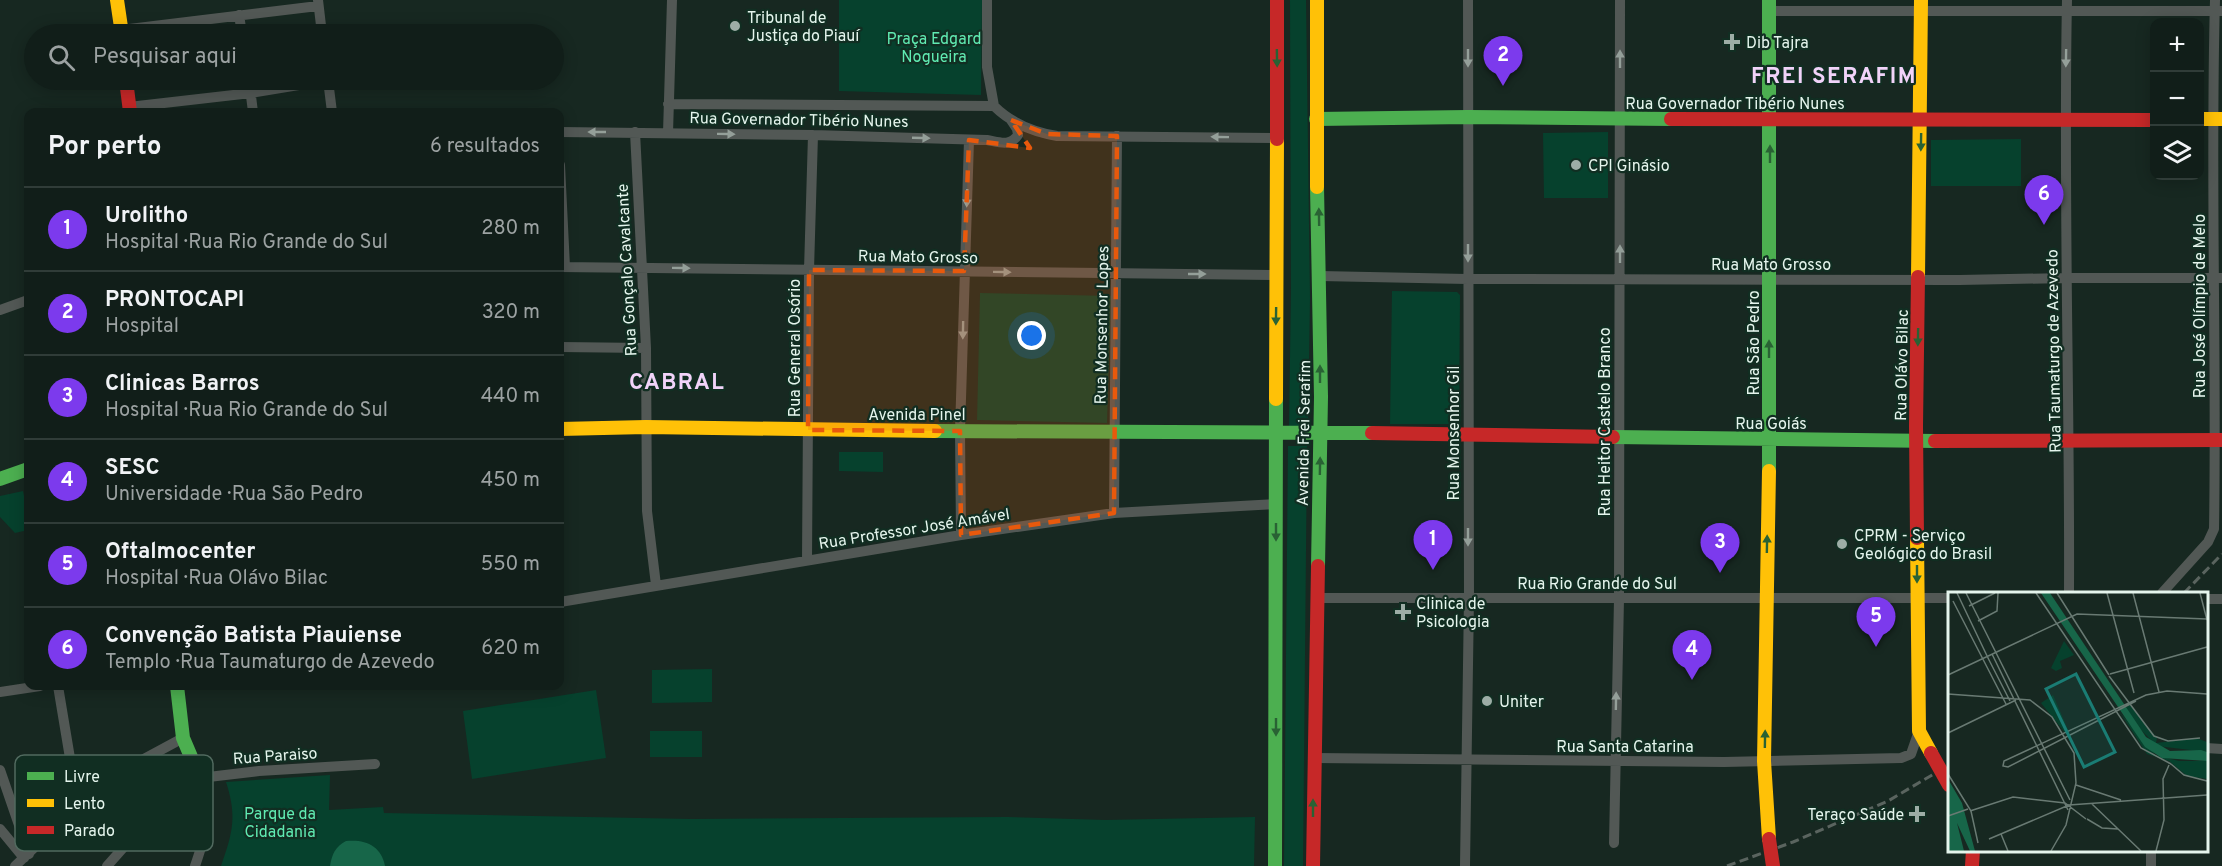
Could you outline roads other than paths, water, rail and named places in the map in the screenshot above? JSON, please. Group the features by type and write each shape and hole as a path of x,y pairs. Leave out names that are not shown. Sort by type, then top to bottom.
{"street":[{"path":"117,0 120,24"},
{"path":"668,133 672,0"},
{"path":"987,0 987,67 994,106 1011,120 1047,134 1278,138"},
{"name":"Avenida Frei Serafim","path":"1275,866 1277,0"},
{"name":"Avenida Frei Serafim","path":"1313,866 1320,432 1320,276 1316,119 1317,0"},
{"name":"Rua Monsenhor Gil","path":"1465,866 1469,598 1468,0"},
{"name":"Rua Heitor Castelo Branco","path":"1614,843 1620,438 1620,0"},
{"path":"177,24 318,3 321,24"},
{"path":"1769,5 2217,7"},
{"name":"Rua São Pedro","path":"1769,5 1769,440 1764,761 1773,866"},
{"name":"Rua Taumaturgo de Azevedo","path":"2066,5 2064,121 2070,441 2069,592"},
{"name":"Rua Olávo Bilac","path":"1919,731 1917,441 1921,6"},
{"name":"Rua José Olímpio de Melo","path":"2163,592 2212,536 2214,529 2219,440 2218,278 2211,119 2217,7"},
{"path":"239,15 240,24"},
{"path":"127,90 130,108"},
{"path":"251,90 253,108"},
{"path":"176,108 269,90"},
{"path":"329,90 332,108"},
{"name":"Rua Governador Tibério Nunes","path":"668,104 994,106"},
{"name":"Rua Governador Tibério Nunes","path":"1316,119 1468,117 2150,120"},
{"name":"Rua Governador Tibério Nunes","path":"564,132 813,135 969,140 1006,144 1014,141 1018,135 1011,120"},
{"name":"Rua Gonçalo Cavalcante","path":"635,132 640,267 646,348 647,511 656,585"},
{"name":"Rua General Osório","path":"807,560 809,270 813,135"},
{"name":"Rua Monsenhor Lopes","path":"1114,513 1117,136"},
{"path":"961,535 960,431 969,140"},
{"name":"Rua Mato Grosso","path":"564,267 1277,275"},
{"name":"Rua Mato Grosso","path":"1320,276 1467,279 2218,278"},
{"path":"0,310 24,301"},
{"path":"564,347 646,348"},
{"name":"Avenida Pinel","path":"564,429 646,427 1114,433 1320,432"},
{"name":"Rua Goiás","path":"1320,432 1769,440 2219,440"},
{"path":"0,479 24,470"},
{"name":"Rua Professor José Amável","path":"564,601 961,535 1114,513 1276,504"},
{"name":"Rua Rio Grande do Sul","path":"1317,598 1948,598"},
{"path":"0,692 24,688"},
{"path":"59,690 70,755"},
{"path":"177,690 183,738 190,755"},
{"path":"1919,731 1948,783"},
{"name":"Rua Santa Catarina","path":"1314,758 1764,761 1906,757 1911,754 1919,731"},
{"path":"151,755 183,738"},
{"path":"2207,748 2222,749"},
{"name":"Rua Paraiso","path":"213,776 259,771 375,764"},
{"path":"0,770 15,820"},
{"path":"0,829 15,845"},
{"path":"21,851 26,856"},
{"path":"24,851 26,856"},
{"path":"15,866 31,851"},
{"name":"Rua Paraiso","path":"107,866 119,851"},
{"path":"195,866 200,851"},
{"path":"1972,866 1973,851"}],"railway":[{"path":"2185,592 2222,554"},
{"path":"1727,866 1793,842 1888,801 1948,766"}],"place":[{"name":"Tribunal de Justiça do Piauí","path":"735,26"},
{"name":"Dib Tajra","path":"1732,42"},
{"name":"PRONTOCAPI","path":"1503,86"},
{"name":"CPI Ginásio","path":"1576,165"},
{"name":"Convenção Batista Piauiense","path":"2044,225"},
{"name":"CPRM - Serviço Geológico do Brasil","path":"1842,544"},
{"name":"Urolitho","path":"1433,570"},
{"name":"Clinicas Barros","path":"1720,573"},
{"name":"Clinica de Psicologia","path":"1403,612"},
{"name":"Oftalmocenter","path":"1876,647"},
{"name":"SESC","path":"1692,680"},
{"name":"Uniter","path":"1487,701"},
{"name":"Teraço Saúde","path":"1917,814"}],"district":[{"name":"FREI SERAFIM","path":"1834,75"},
{"name":"CABRAL","path":"677,381"}],"park label":[{"name":"Praça Edgard Nogueira","path":"934,47"},
{"name":"Parque da Cidadania","path":"280,822"}]}
